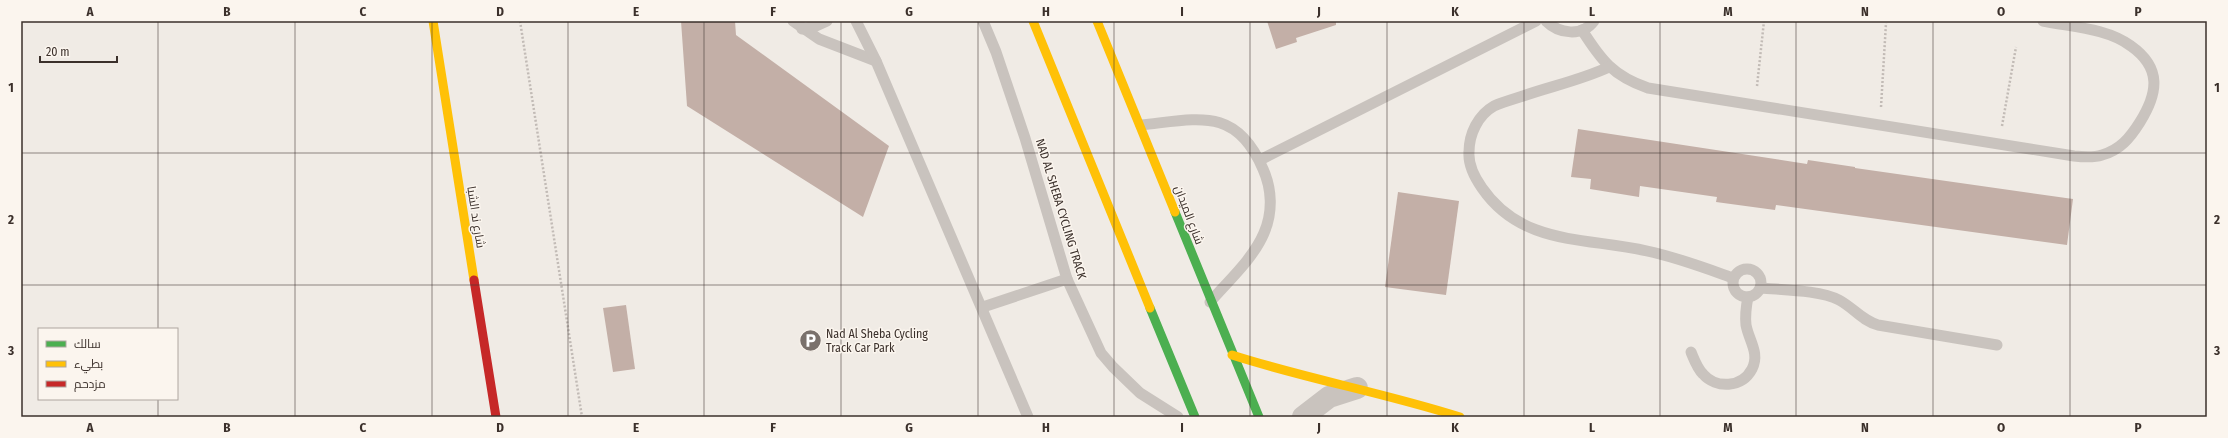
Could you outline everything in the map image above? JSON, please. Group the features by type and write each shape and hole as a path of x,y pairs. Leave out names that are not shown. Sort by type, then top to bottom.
{"street":[{"name":"شارع ند الشبا","path":"433,21 496,417"},
{"path":"1033,21 1195,417"},
{"name":"شارع الميدان","path":"1097,21 1141,125 1210,302 1259,417"},
{"path":"1232,355 1294,374 1357,388 1434,408 1460,417"},
{"path":"1303,417 1329,397 1357,388"}],"lane":[{"path":"793,21 802,29 819,39 876,61"},
{"path":"802,29 816,26 826,21"},
{"path":"856,21 876,61 983,307 1028,417"},
{"name":"NAD AL SHEBA CYCLING TRACK","path":"983,21 996,52 1025,138 1067,279 1102,353 1112,367 1140,392 1178,417"},
{"path":"1260,160 1536,21"},
{"path":"1546,21 1560,31 1571,32 1582,30 1594,21"},
{"path":"1582,30 1598,56 1609,67 1631,82 1648,88 1880,123 2081,156 2101,156 2124,144 2149,108 2155,86 2150,69 2141,55 2118,38 2059,23 2043,21"},
{"path":"1609,67 1591,76 1494,106 1482,116 1474,128 1469,142 1469,158 1479,183 1498,207 1512,218 1542,233 1647,251 1733,278"},
{"path":"1141,125 1190,120 1208,120 1225,124 1240,133 1252,145 1260,160 1270,191 1269,221 1256,247 1210,302"},
{"path":"1752,269 1760,277 1761,288 1758,293 1748,297 1737,294 1734,289 1733,278 1741,270 1752,269"},
{"path":"983,307 1067,279"},
{"path":"1761,288 1828,296 1839,300 1867,322 1878,325 1997,345"},
{"path":"1691,352 1702,373 1717,383 1735,384 1747,376 1755,363 1756,357 1746,325 1748,297"}],"path":[{"path":"520,21 582,417"},
{"path":"1755,104 1764,21"},
{"path":"1880,123 1886,23"},
{"path":"1999,142 2016,47"}],"building":[{"path":"681,21 735,21 736,35 889,146 863,217 687,106"},
{"path":"1267,21 1336,21 1336,25 1296,38 1297,42 1276,49"},
{"path":"1578,129 1807,164 1808,160 2073,199 2067,245 1776,205 1775,210 1716,202 1717,197 1640,186 1639,197 1590,189 1591,179 1571,177"},
{"path":"1398,192 1459,201 1446,295 1385,287"},
{"path":"626,305 635,369 613,372 603,308"}],"traffic: fast":[{"path":"1175,212 1259,417"},
{"path":"1150,308 1195,417"}],"traffic: slow":[{"path":"433,21 474,280"},
{"path":"1033,21 1150,308"},
{"path":"1097,21 1175,212"},
{"path":"1232,355 1260,364 1432,408 1460,417"}],"traffic: jam":[{"path":"474,280 496,417"}],"place":[{"name":"Nad Al Sheba Cycling Track Car Park","path":"811,341"}]}
